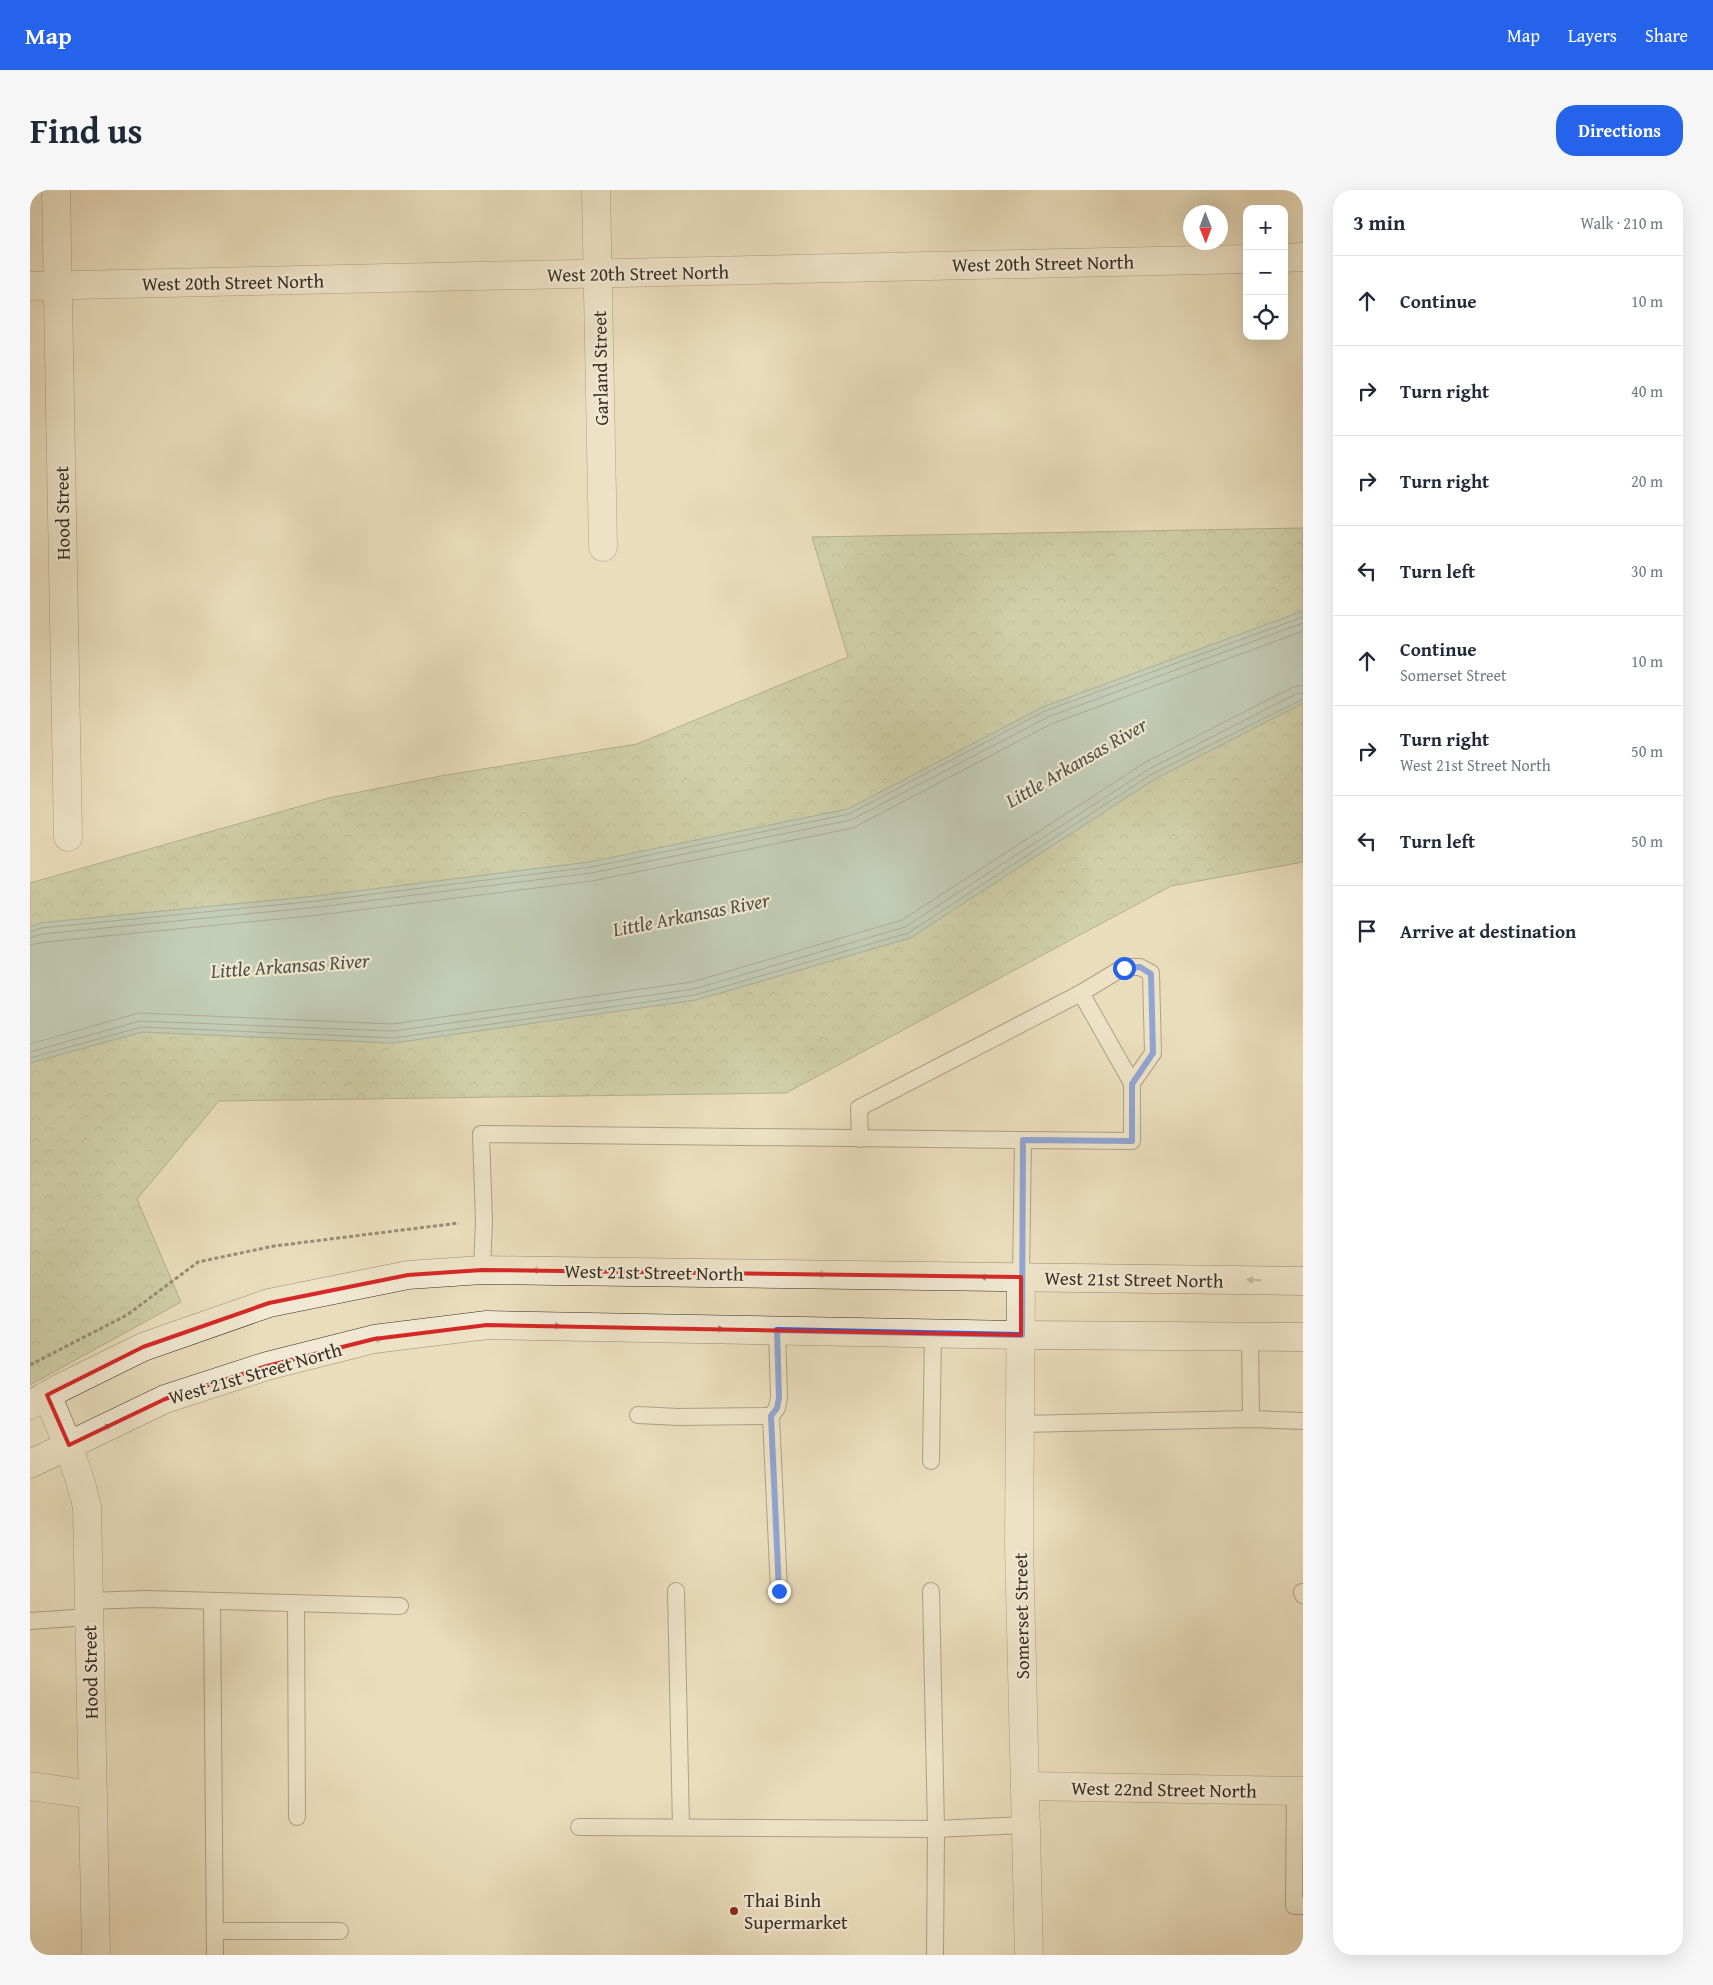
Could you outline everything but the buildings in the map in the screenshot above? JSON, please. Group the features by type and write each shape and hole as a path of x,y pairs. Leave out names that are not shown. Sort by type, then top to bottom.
{"street":[{"name":"Hood Street","path":"56,190 68,837"},
{"name":"Garland Street","path":"596,190 603,547"},
{"path":"1288,258 1303,257"},
{"name":"West 20th Street North","path":"30,286 1243,259"},
{"name":"West 21st Street North","path":"39,1400 143,1347 269,1303 408,1275 482,1270 1303,1281"},
{"name":"Somerset Street","path":"1021,1277 1019,1545 1029,1955"},
{"name":"West 21st Street North","path":"30,1464 165,1399 267,1366 374,1339 486,1326 1022,1335 1303,1337"},
{"name":"Hood Street","path":"39,1400 69,1445 87,1507 96,1955"},
{"path":"30,1786 93,1795"},
{"name":"West 22nd Street North","path":"1025,1786 1299,1791"}],"lane":[{"path":"860,1139 859,1108 1082,993 1124,968 1140,967 1151,974 1153,1053 1132,1084"},
{"path":"482,1270 484,1221 481,1134 1132,1141 1132,1084 1082,993"},
{"path":"1021,1277 1023,1140"},
{"path":"777,1330 779,1398 777,1408 771,1416 779,1591"},
{"path":"931,1460 933,1333"},
{"path":"1250,1337 1251,1418"},
{"path":"638,1415 678,1417 771,1416"},
{"path":"1020,1424 1251,1418 1303,1421"},
{"path":"676,1591 681,1827"},
{"path":"932,1591 936,1829 935,1955"},
{"path":"30,1621 145,1599 400,1606"},
{"path":"212,1601 215,1955"},
{"path":"296,1603 297,1817"},
{"path":"1299,1791 1294,1906 1303,1906"},
{"path":"578,1827 936,1829 1026,1825"},
{"path":"215,1931 340,1931"}],"path":[{"path":"30,1365 127,1315 198,1262 274,1246 484,1221"}],"highlighted area":[{"path":"482,1270 1021,1277 1021,1335 487,1325 374,1339 267,1366 165,1399 69,1445 47,1395 143,1347 269,1303 408,1275"}],"green space":[{"path":"1303,528 1303,611 1043,707 848,809 590,862 317,896 40,923 30,927 30,883 329,798 446,775 637,744 848,657 812,537"},
{"path":"1303,703 1303,862 1171,886 786,1093 219,1101 137,1199 181,1302 30,1385 30,1063 142,1032 393,1043 696,1000 910,938 1155,779"}],"water":[{"name":"Little Arkansas River","path":"1303,611 1303,703 1155,779 910,938 696,1000 393,1043 142,1032 30,1063 30,927 40,923 317,896 590,862 848,809 1043,707"}],"place":[{"name":"Thai Binh Supermarket","path":"734,1911"}],"route":[{"path":"779,1591 771,1416 777,1408 779,1398 777,1330 1022,1335 1023,1140 1132,1141 1132,1084 1153,1053 1151,974 1140,967 1124,968"}]}
